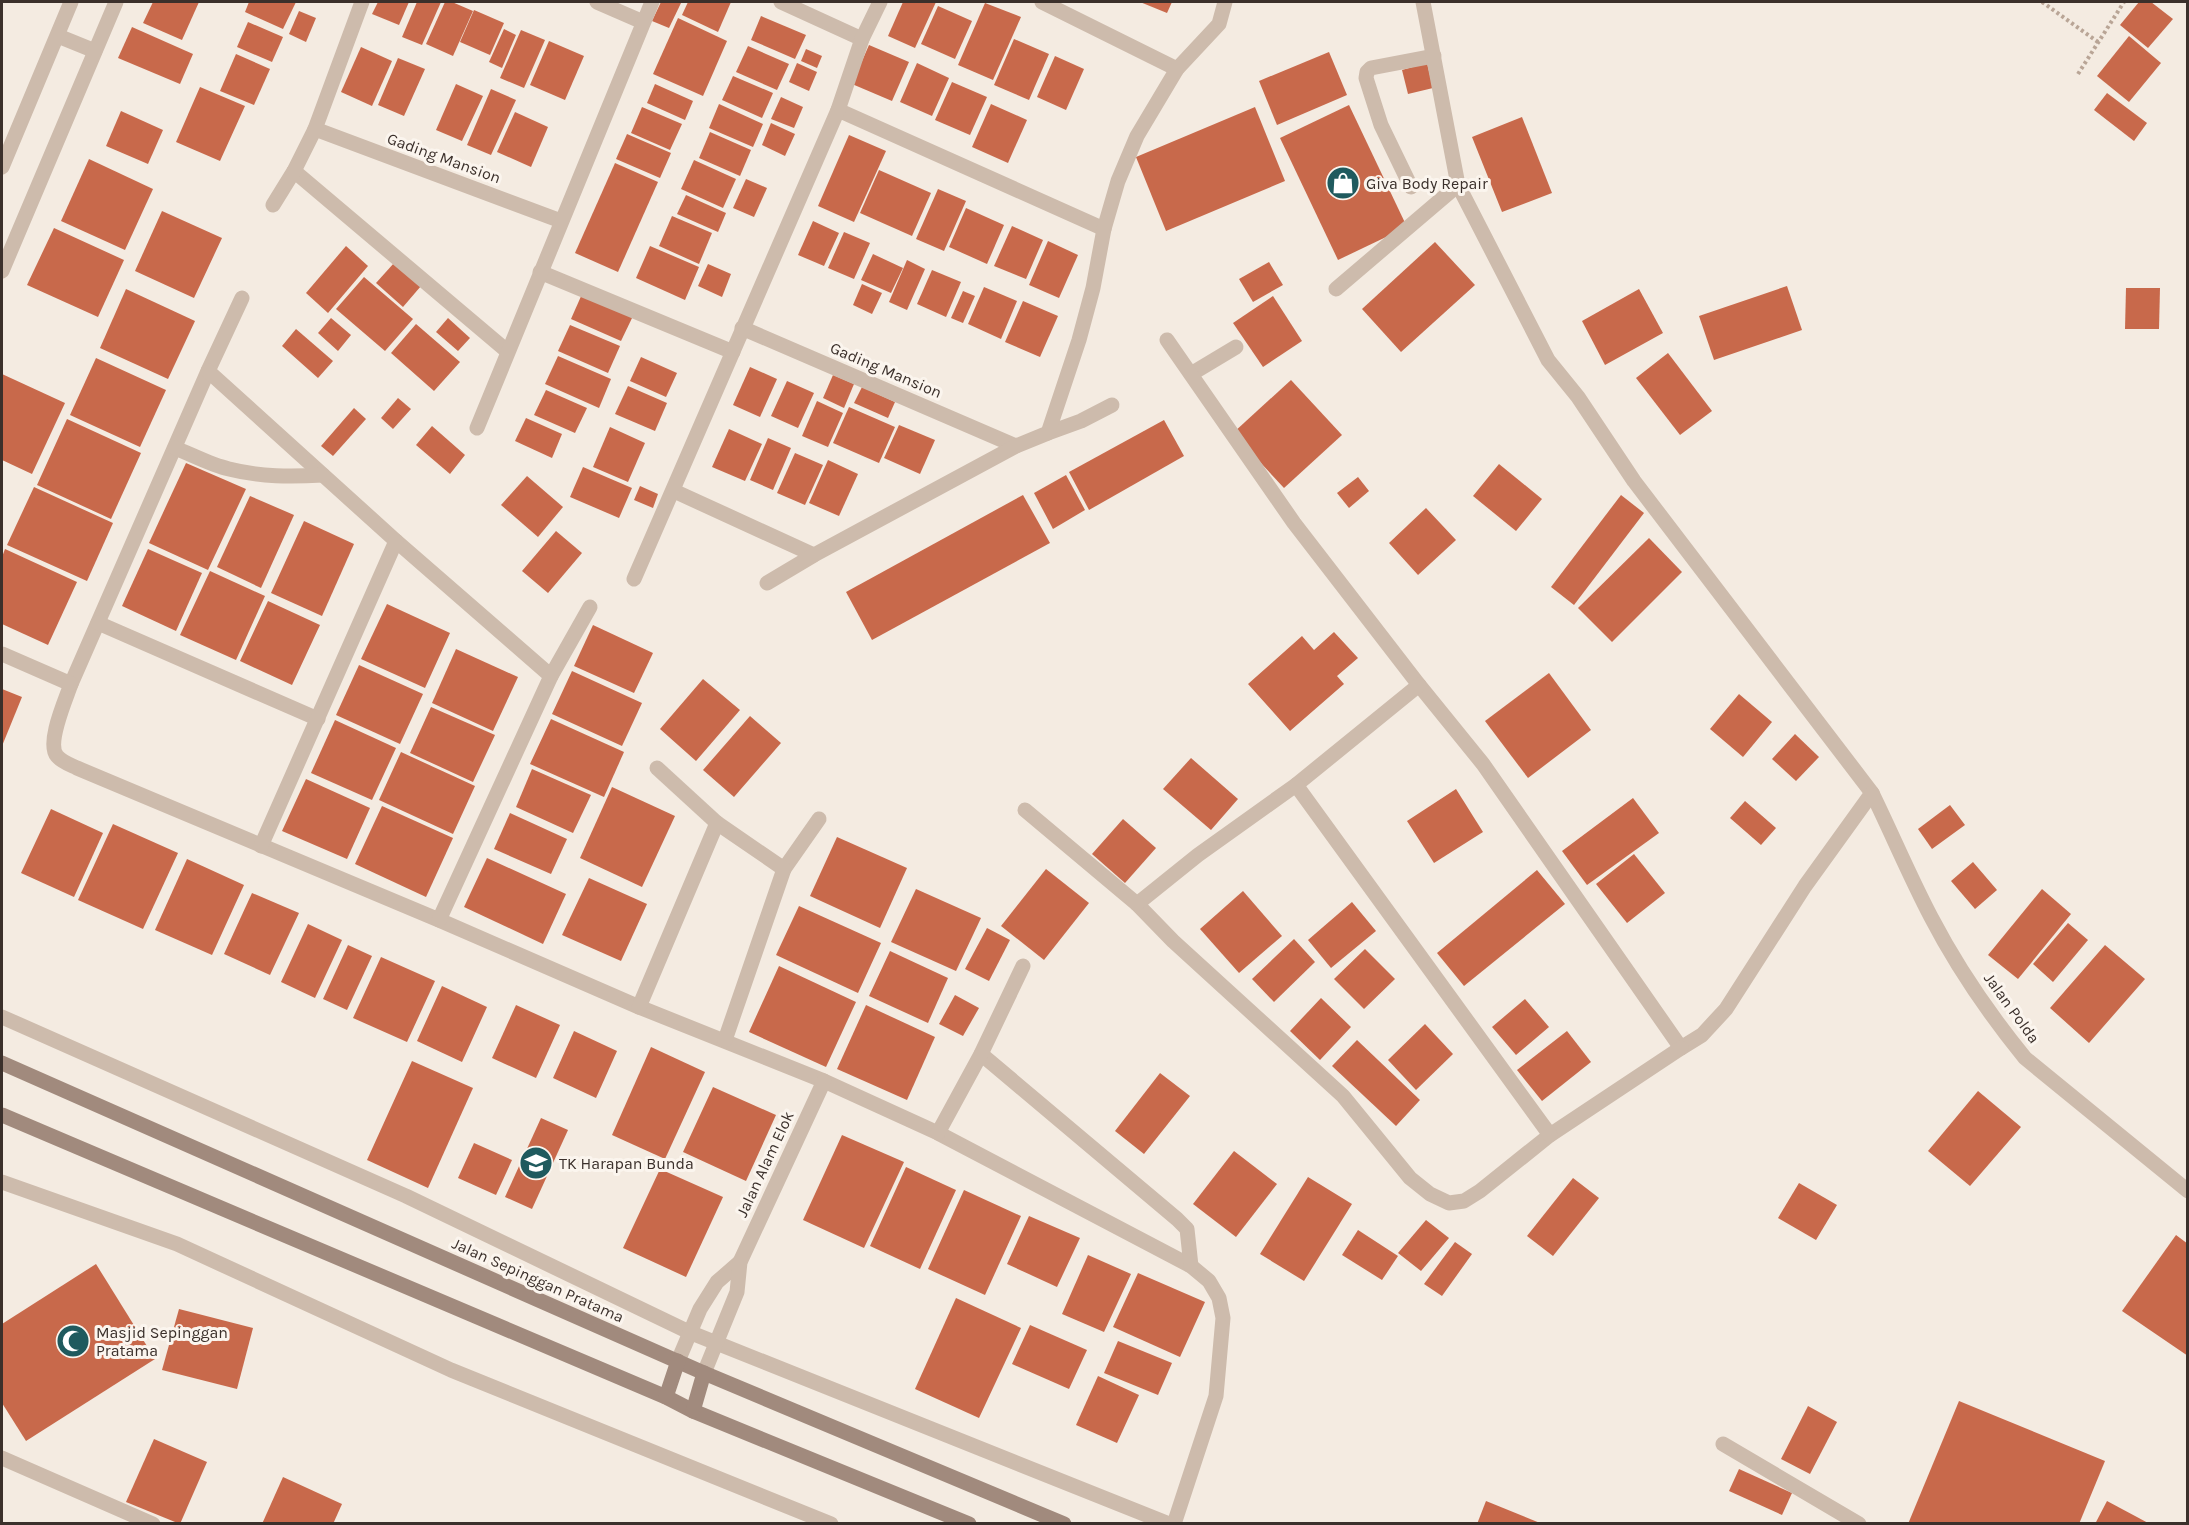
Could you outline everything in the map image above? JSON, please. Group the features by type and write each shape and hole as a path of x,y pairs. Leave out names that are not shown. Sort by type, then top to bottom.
{"street":[{"path":"2,166 71,2"},
{"path":"2,271 116,2"},
{"path":"273,205 294,171 315,129 362,2"},
{"path":"597,2 642,22"},
{"path":"477,428 652,2"},
{"path":"781,2 862,39"},
{"path":"634,579 838,110 862,39 880,2"},
{"path":"1042,2 1177,69"},
{"path":"1048,433 1079,340 1093,288 1104,229 1118,181 1137,136 1177,69 1219,24 1225,2"},
{"name":"Jalan Polda","path":"1423,2 1458,185 1548,360 1578,397 1634,481 1872,793 1931,918 1991,1016 2025,1058 2187,1191"},
{"path":"58,36 95,51"},
{"path":"1411,187 1382,125 1366,78 1367,72 1371,68 1434,56"},
{"path":"838,110 1104,229"},
{"name":"Gading Mansion","path":"315,129 561,221"},
{"path":"294,171 507,351"},
{"path":"1335,289 1458,185"},
{"path":"540,272 733,352"},
{"path":"242,298 208,370 176,448 71,684 54,738 53,749 57,756 67,764 439,920 639,1007 824,1081 938,1133 1191,1266 1209,1281 1219,1298 1223,1318 1216,1396 1174,1524"},
{"name":"Gading Mansion","path":"742,328 1016,446"},
{"path":"1167,340 1294,523 1483,764 1681,1048"},
{"path":"1191,374 1236,347"},
{"path":"208,370 396,541 551,676"},
{"path":"767,584 814,555 1016,446 1081,421 1112,405"},
{"path":"176,448 226,469 264,476 323,475"},
{"path":"674,491 814,555"},
{"path":"261,846 396,541"},
{"path":"439,920 551,676 590,607"},
{"path":"98,623 318,719"},
{"path":"2,654 71,684"},
{"path":"1137,904 1198,855 1296,785 1419,685"},
{"path":"657,768 717,823 784,869"},
{"path":"1296,785 1550,1135"},
{"path":"1025,810 1137,904 1173,941 1343,1096 1410,1178 1430,1194 1449,1203 1464,1201 1480,1191 1550,1135 1702,1035 1726,1009 1805,886 1872,793"},
{"path":"725,1040 784,869 819,819"},
{"path":"639,1007 717,823"},
{"path":"938,1133 981,1054 1023,966"},
{"path":"2,1017 406,1196 689,1332 1169,1524"},
{"path":"981,1054 1178,1219 1187,1229 1191,1266"},
{"name":"Jalan Sepinggan Pratama","path":"2,1063 704,1373 1064,1524"},
{"name":"Jalan Alam Elok","path":"740,1262 824,1081"},
{"path":"2,1115 666,1397 693,1411 952,1520 969,1524"},
{"path":"2,1182 177,1244 451,1370 831,1524"},
{"path":"666,1397 689,1332 700,1309 717,1282 740,1262"},
{"path":"693,1411 704,1373 718,1344 737,1292 740,1262"},
{"path":"1723,1444 1859,1524"},
{"path":"2,1458 153,1524"}],"path":[{"path":"2042,2 2098,42"},
{"path":"2078,74 2124,2"}],"building":[{"path":"153,2 199,2 182,40 143,23"},
{"path":"249,2 296,2 283,29 245,12"},
{"path":"378,2 409,2 399,25 372,14"},
{"path":"417,2 441,2 422,45 402,37"},
{"path":"445,2 452,2 473,11 453,56 426,44"},
{"path":"661,2 681,3 669,28 652,21"},
{"path":"688,2 731,2 718,32 682,15"},
{"path":"903,2 936,2 915,48 888,36"},
{"path":"1140,2 1172,2 1167,13"},
{"path":"2139,2 2151,2 2173,19 2148,48 2120,25"},
{"path":"985,3 1021,17 993,80 958,65"},
{"path":"938,6 972,21 955,59 921,44"},
{"path":"474,10 504,23 490,55 460,42"},
{"path":"299,11 316,18 306,42 289,34"},
{"path":"761,16 806,35 795,59 751,40"},
{"path":"678,18 727,41 703,96 653,74"},
{"path":"248,22 283,37 272,62 237,47"},
{"path":"132,27 193,54 180,84 118,58"},
{"path":"504,29 516,35 502,68 489,62"},
{"path":"521,30 545,40 524,88 500,78"},
{"path":"2129,36 2161,63 2129,102 2097,76"},
{"path":"1014,39 1049,54 1029,100 994,85"},
{"path":"549,41 584,56 565,100 530,85"},
{"path":"869,45 909,62 892,101 852,84"},
{"path":"748,46 789,64 777,90 736,72"},
{"path":"361,47 392,61 372,106 341,92"},
{"path":"806,49 822,56 817,68 801,61"},
{"path":"1329,52 1347,95 1277,125 1259,81"},
{"path":"236,54 270,69 254,105 220,91"},
{"path":"1055,56 1084,69 1066,110 1037,97"},
{"path":"398,58 425,69 404,116 378,105"},
{"path":"797,63 817,72 809,91 789,82"},
{"path":"917,63 949,78 932,116 900,102"},
{"path":"1427,63 1433,88 1408,94 1402,70"},
{"path":"733,76 773,93 762,118 722,100"},
{"path":"952,82 987,97 970,135 935,120"},
{"path":"456,84 483,96 462,141 436,130"},
{"path":"655,84 693,101 685,120 647,103"},
{"path":"200,87 245,106 220,161 176,142"},
{"path":"491,89 516,100 491,155 467,145"},
{"path":"2107,93 2147,123 2134,141 2094,110"},
{"path":"781,97 803,107 794,128 771,119"},
{"path":"719,104 763,124 753,147 709,128"},
{"path":"991,104 1027,120 1008,163 972,147"},
{"name":"Giva Body Repair","path":"1349,105 1407,227 1338,260 1280,138"},
{"path":"642,107 682,124 670,150 631,133"},
{"path":"1255,107 1285,181 1166,231 1136,157"},
{"path":"121,111 163,130 148,164 106,146"},
{"path":"515,112 548,127 531,167 497,152"},
{"path":"1522,117 1552,193 1502,212 1472,137"},
{"path":"771,123 795,134 785,156 762,145"},
{"path":"710,132 751,150 740,176 699,158"},
{"path":"627,134 671,153 660,178 616,159"},
{"path":"849,135 886,151 854,222 818,206"},
{"path":"89,159 153,189 125,250 61,221"},
{"path":"694,160 736,179 723,208 681,189"},
{"path":"615,163 658,182 618,272 575,253"},
{"path":"879,170 931,193 912,236 860,213"},
{"path":"746,179 767,188 754,217 733,208"},
{"path":"938,189 966,201 944,251 916,239"},
{"path":"686,195 726,213 718,232 677,214"},
{"path":"966,208 1004,225 987,264 949,247"},
{"path":"162,211 222,238 194,298 135,271"},
{"path":"672,216 712,233 699,264 659,246"},
{"path":"813,221 839,233 824,266 798,255"},
{"path":"1012,226 1043,240 1026,279 994,266"},
{"path":"54,228 124,260 98,317 27,285"},
{"path":"844,232 870,243 854,279 828,268"},
{"path":"1048,241 1078,255 1059,298 1029,285"},
{"path":"1435,242 1475,285 1401,352 1362,309"},
{"path":"346,246 368,266 328,313 306,293"},
{"path":"650,246 699,267 685,300 636,278"},
{"path":"873,254 903,268 891,293 861,280"},
{"path":"907,260 925,269 907,310 889,302"},
{"path":"1269,262 1283,285 1253,302 1239,279"},
{"path":"394,263 421,286 403,307 376,283"},
{"path":"708,264 731,274 722,297 698,286"},
{"path":"932,270 961,282 946,317 917,304"},
{"path":"364,277 413,319 385,351 336,309"},
{"path":"862,284 882,293 872,314 853,305"},
{"path":"1787,286 1802,330 1714,360 1699,316"},
{"path":"984,287 1017,301 1001,339 968,324"},
{"path":"2126,288 2160,288 2159,329 2125,329"},
{"path":"126,289 195,321 168,379 100,348"},
{"path":"1639,289 1663,333 1605,365 1582,321"},
{"path":"963,291 975,296 963,323 951,318"},
{"path":"582,294 633,316 621,341 571,319"},
{"path":"1273,296 1302,341 1263,367 1233,323"},
{"path":"1023,301 1058,316 1040,357 1005,342"},
{"path":"331,318 351,335 338,351 318,333"},
{"path":"448,318 470,338 458,351 436,332"},
{"path":"416,324 460,362 434,391 391,353"},
{"path":"570,325 620,346 608,373 558,351"},
{"path":"296,329 333,361 318,378 282,346"},
{"path":"1668,353 1712,411 1680,435 1636,378"},
{"path":"558,356 611,379 599,408 545,384"},
{"path":"641,357 677,373 666,397 630,381"},
{"path":"96,358 166,390 140,447 70,415"},
{"path":"750,367 777,379 760,417 733,405"},
{"path":"2,374 65,403 32,474 2,460"},
{"path":"833,375 854,384 844,408 823,398"},
{"path":"1291,380 1342,435 1284,488 1233,433"},
{"path":"787,381 814,393 798,428 771,416"},
{"path":"628,386 667,403 655,431 615,414"},
{"path":"862,387 895,402 888,418 854,403"},
{"path":"546,390 587,408 575,433 534,415"},
{"path":"398,398 411,409 393,429 381,418"},
{"path":"817,401 843,413 828,447 802,436"},
{"path":"849,407 895,427 879,463 833,443"},
{"path":"354,408 366,419 333,456 321,446"},
{"path":"526,418 562,434 552,458 515,441"},
{"path":"67,419 141,453 111,519 37,485"},
{"path":"1164,420 1184,456 1089,510 1069,472"},
{"path":"899,425 935,440 920,474 884,458"},
{"path":"432,426 465,455 450,474 416,445"},
{"path":"610,427 645,443 628,482 593,467"},
{"path":"729,429 762,444 745,481 712,467"},
{"path":"768,438 791,448 773,490 750,480"},
{"path":"795,453 823,465 805,505 777,493"},
{"path":"828,460 858,474 839,516 809,503"},
{"path":"186,463 246,489 208,570 149,543"},
{"path":"1499,464 1542,499 1516,531 1473,496"},
{"path":"583,467 632,488 619,518 570,497"},
{"path":"1066,475 1085,510 1053,529 1034,493"},
{"path":"527,476 563,507 538,537 501,505"},
{"path":"1358,477 1369,491 1349,508 1337,493"},
{"path":"640,486 658,494 653,508 634,500"},
{"path":"34,487 113,523 87,581 7,545"},
{"path":"1023,495 1050,543 872,640 846,592"},
{"path":"1621,495 1644,513 1574,605 1551,587"},
{"path":"250,496 294,515 261,588 217,567"},
{"path":"1426,508 1456,540 1418,575 1389,543"},
{"path":"304,521 354,544 322,616 271,593"},
{"path":"556,531 582,553 548,593 522,571"},
{"path":"1649,538 1682,572 1612,642 1578,608"},
{"path":"5,549 77,582 48,645 2,624 2,557"},
{"path":"148,549 202,573 176,631 122,606"},
{"path":"210,571 265,596 236,660 180,635"},
{"path":"268,601 320,625 292,685 240,661"},
{"path":"387,604 450,633 425,688 361,659"},
{"path":"593,625 653,653 634,693 574,666"},
{"path":"1334,632 1358,658 1337,676 1344,684 1290,731 1248,684 1302,636 1314,650"},
{"path":"456,649 518,677 493,731 432,703"},
{"path":"359,665 423,694 400,744 336,715"},
{"path":"572,671 642,703 622,746 552,714"},
{"path":"1549,673 1591,730 1528,778 1485,721"},
{"path":"703,679 740,710 696,761 660,729"},
{"path":"2,689 22,697 2,746"},
{"path":"1739,694 1772,722 1743,757 1710,729"},
{"path":"431,707 495,735 473,782 410,753"},
{"path":"750,716 781,743 734,797 703,770"},
{"path":"551,719 624,752 604,797 530,764"},
{"path":"335,720 396,748 372,800 311,773"},
{"path":"1795,734 1819,757 1796,781 1772,759"},
{"path":"401,752 475,786 453,834 379,800"},
{"path":"1191,758 1238,799 1211,830 1163,789"},
{"path":"532,769 591,795 573,833 516,807"},
{"path":"306,779 370,808 347,859 282,831"},
{"path":"612,787 675,816 642,887 580,858"},
{"path":"1456,789 1483,832 1434,863 1407,821"},
{"path":"1633,798 1659,833 1587,885 1562,851"},
{"path":"1745,801 1776,828 1761,845 1730,818"},
{"path":"1950,805 1965,825 1932,849 1918,829"},
{"path":"382,806 453,838 426,897 355,864"},
{"path":"51,809 103,833 74,897 21,873"},
{"path":"510,813 567,839 551,874 494,849"},
{"path":"1123,819 1156,848 1125,883 1092,854"},
{"path":"113,824 178,853 143,929 78,900"},
{"path":"837,837 907,868 880,928 810,896"},
{"path":"1634,854 1665,893 1627,923 1596,884"},
{"path":"487,858 566,894 543,944 464,907"},
{"path":"187,859 244,885 212,955 155,930"},
{"path":"1973,862 1997,890 1975,909 1951,881"},
{"path":"1046,869 1089,903 1044,960 1001,926"},
{"path":"1537,870 1565,904 1464,986 1437,953"},
{"path":"589,878 647,904 621,961 562,935"},
{"path":"916,889 981,918 956,971 891,942"},
{"path":"2042,889 2071,914 2018,979 1988,955"},
{"path":"1243,891 1282,936 1239,973 1200,929"},
{"path":"252,893 299,913 270,975 224,954"},
{"path":"1352,902 1376,931 1331,968 1308,940"},
{"path":"799,906 881,943 858,993 776,955"},
{"path":"2068,923 2088,940 2053,982 2033,964"},
{"path":"308,924 342,940 315,998 281,982"},
{"path":"987,928 1010,940 989,981 965,969"},
{"path":"1294,939 1315,962 1274,1002 1252,979"},
{"path":"348,945 372,956 347,1010 323,999"},
{"path":"2105,945 2145,979 2089,1043 2050,1008"},
{"path":"1365,949 1395,979 1364,1009 1334,979"},
{"path":"890,951 948,978 928,1023 869,996"},
{"path":"381,957 435,981 407,1042 353,1018"},
{"path":"779,966 856,1002 826,1067 749,1032"},
{"path":"442,986 487,1007 462,1062 417,1041"},
{"path":"955,995 979,1008 963,1036 939,1024"},
{"path":"1321,998 1351,1027 1320,1060 1290,1031"},
{"path":"1525,999 1549,1027 1516,1055 1492,1027"},
{"path":"516,1005 560,1025 536,1078 492,1058"},
{"path":"866,1005 935,1037 907,1100 837,1069"},
{"path":"1425,1024 1453,1054 1416,1090 1388,1060"},
{"path":"574,1031 617,1051 596,1098 553,1078"},
{"path":"1567,1031 1591,1062 1542,1101 1517,1070"},
{"path":"1357,1040 1420,1100 1396,1126 1332,1066"},
{"path":"651,1047 705,1072 665,1159 612,1135"},
{"path":"412,1061 473,1088 428,1188 367,1160"},
{"path":"1160,1073 1190,1096 1144,1154 1115,1131"},
{"path":"713,1087 776,1115 746,1181 683,1152"},
{"path":"1978,1091 2021,1127 1970,1186 1928,1151"},
{"name":"TK Harapan Bunda","path":"541,1118 568,1130 532,1209 505,1197"},
{"path":"842,1135 904,1162 864,1248 803,1220"},
{"path":"474,1143 512,1160 496,1195 458,1178"},
{"path":"1234,1151 1277,1184 1236,1237 1193,1204"},
{"path":"906,1167 956,1190 920,1269 870,1246"},
{"path":"660,1169 723,1197 686,1277 623,1248"},
{"path":"1308,1177 1352,1204 1304,1281 1260,1254"},
{"path":"1573,1178 1599,1198 1553,1256 1527,1236"},
{"path":"1799,1183 1837,1205 1816,1240 1778,1218"},
{"path":"964,1190 1021,1216 985,1295 928,1269"},
{"path":"1029,1216 1080,1238 1057,1287 1007,1264"},
{"path":"1426,1220 1449,1238 1421,1271 1398,1253"},
{"path":"1358,1230 1398,1256 1382,1280 1342,1255"},
{"path":"2176,1235 2188,1244 2188,1356 2122,1311"},
{"path":"1455,1242 1472,1254 1442,1296 1424,1284"},
{"path":"1088,1255 1131,1274 1104,1332 1062,1314"},
{"name":"Masjid Sepinggan Pratama","path":"96,1264 155,1359 26,1441 2,1403 2,1324"},
{"path":"1138,1273 1205,1302 1180,1357 1113,1327"},
{"path":"956,1298 1021,1328 979,1418 915,1389"},
{"path":"179,1309 253,1328 237,1389 162,1370"},
{"path":"1030,1325 1087,1350 1069,1389 1012,1364"},
{"path":"1118,1341 1172,1363 1158,1395 1104,1373"},
{"path":"1098,1376 1139,1395 1117,1443 1076,1425"},
{"path":"1959,1401 2105,1461 2079,1524 1908,1524"},
{"path":"1808,1406 1837,1422 1810,1474 1781,1459"},
{"path":"154,1439 207,1462 180,1524 126,1502"},
{"path":"1739,1469 1792,1493 1782,1515 1729,1491"},
{"path":"283,1477 342,1504 333,1524 262,1524"},
{"path":"1486,1501 1540,1523 1540,1524 1477,1524"},
{"path":"2107,1501 2150,1524 2095,1524"}],"place":[{"name":"Giva Body Repair","path":"1343,183"},
{"name":"TK Harapan Bunda","path":"536,1163"},
{"name":"Masjid Sepinggan Pratama","path":"73,1341"}]}
